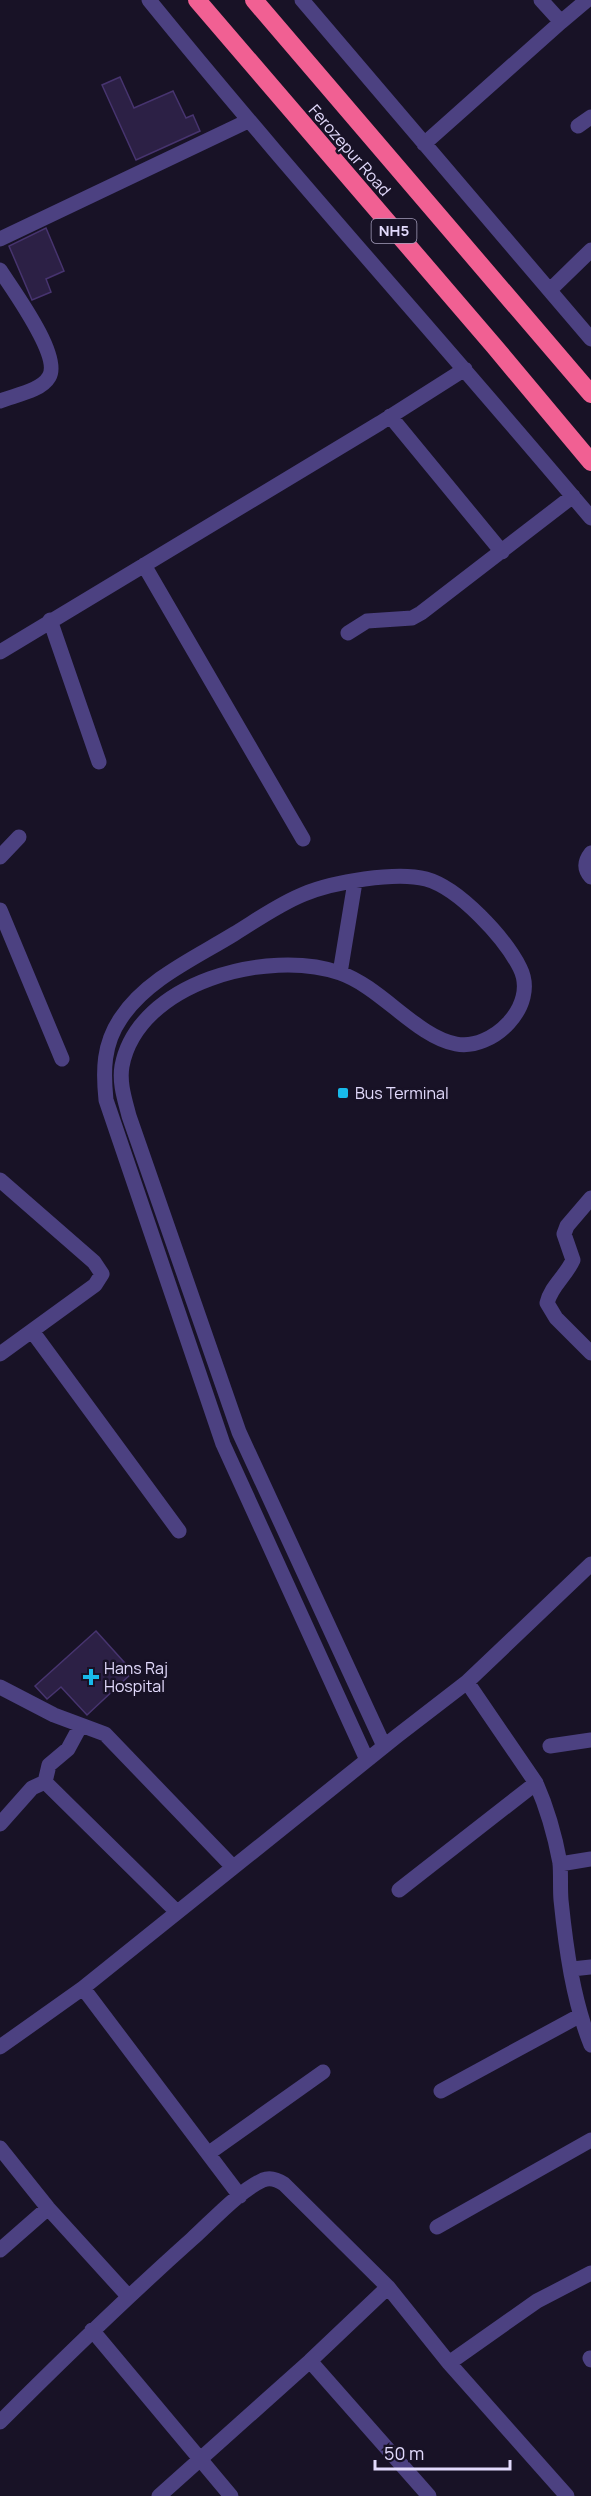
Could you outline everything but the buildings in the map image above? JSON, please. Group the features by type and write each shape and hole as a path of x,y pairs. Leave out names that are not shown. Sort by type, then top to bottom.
{"highway":[{"name":"Ferozepur Road","path":"197,0 591,462"},
{"name":"Ferozepur Road","path":"254,0 591,394"}],"street":[{"path":"149,0 248,121 465,369 591,518"},
{"path":"303,0 591,339"},
{"path":"541,0 561,22"},
{"path":"424,144 587,0"},
{"path":"578,126 591,117"},
{"path":"0,238 248,121"},
{"path":"550,290 591,250"},
{"path":"0,270 28,312 52,360 49,378 40,386 0,401"},
{"path":"0,652 465,369"},
{"path":"390,416 502,552"},
{"path":"348,633 367,621 412,618 422,613 573,496"},
{"path":"144,566 303,838"},
{"path":"50,620 99,762"},
{"path":"0,857 19,837"},
{"path":"591,853 585,865 591,877"},
{"path":"367,1760 223,1444 106,1100 104,1079 105,1056 120,1018 148,989 285,903 327,886 405,875 429,879 462,899 506,947 521,970 525,988 524,1002 512,1019 489,1037 474,1044 457,1045 428,1032 381,995 340,973 302,966 252,969 214,978 181,990 153,1011 129,1047 121,1075 129,1116 239,1432 384,1746"},
{"path":"340,973 355,882"},
{"path":"0,910 62,1059"},
{"path":"0,1180 94,1263 102,1274 95,1285 0,1354"},
{"path":"591,1198 567,1226 564,1234 573,1260 569,1270 549,1294 547,1303 556,1318 591,1353"},
{"path":"32,1331 179,1531"},
{"path":"0,2047 83,1988 467,1682 591,1564"},
{"path":"467,1682 536,1783 548,1813 560,1864 561,1899 579,2016 591,2045"},
{"path":"0,1687 54,1715 105,1734 233,1867"},
{"path":"45,1782 49,1765 68,1749 81,1725"},
{"path":"550,1746 591,1740"},
{"path":"0,1824 33,1788 45,1782"},
{"path":"45,1782 177,1912"},
{"path":"399,1890 536,1783"},
{"path":"560,1864 591,1859"},
{"path":"572,1969 591,1967"},
{"path":"83,1988 240,2196"},
{"path":"441,2091 579,2016"},
{"path":"209,2153 323,2072"},
{"path":"437,2227 591,2140"},
{"path":"0,2148 48,2208 128,2296"},
{"path":"0,2422 128,2296 240,2196 262,2180 269,2178 284,2184 388,2287 449,2363 567,2496"},
{"path":"0,2250 48,2208"},
{"path":"449,2363 537,2301 591,2273"},
{"path":"159,2496 310,2361 388,2287"},
{"path":"92,2330 231,2496"},
{"path":"310,2361 429,2496"}],"place":[{"name":"Bus Terminal","path":"343,1093"},
{"name":"Hans Raj Hospital","path":"91,1677"}]}
